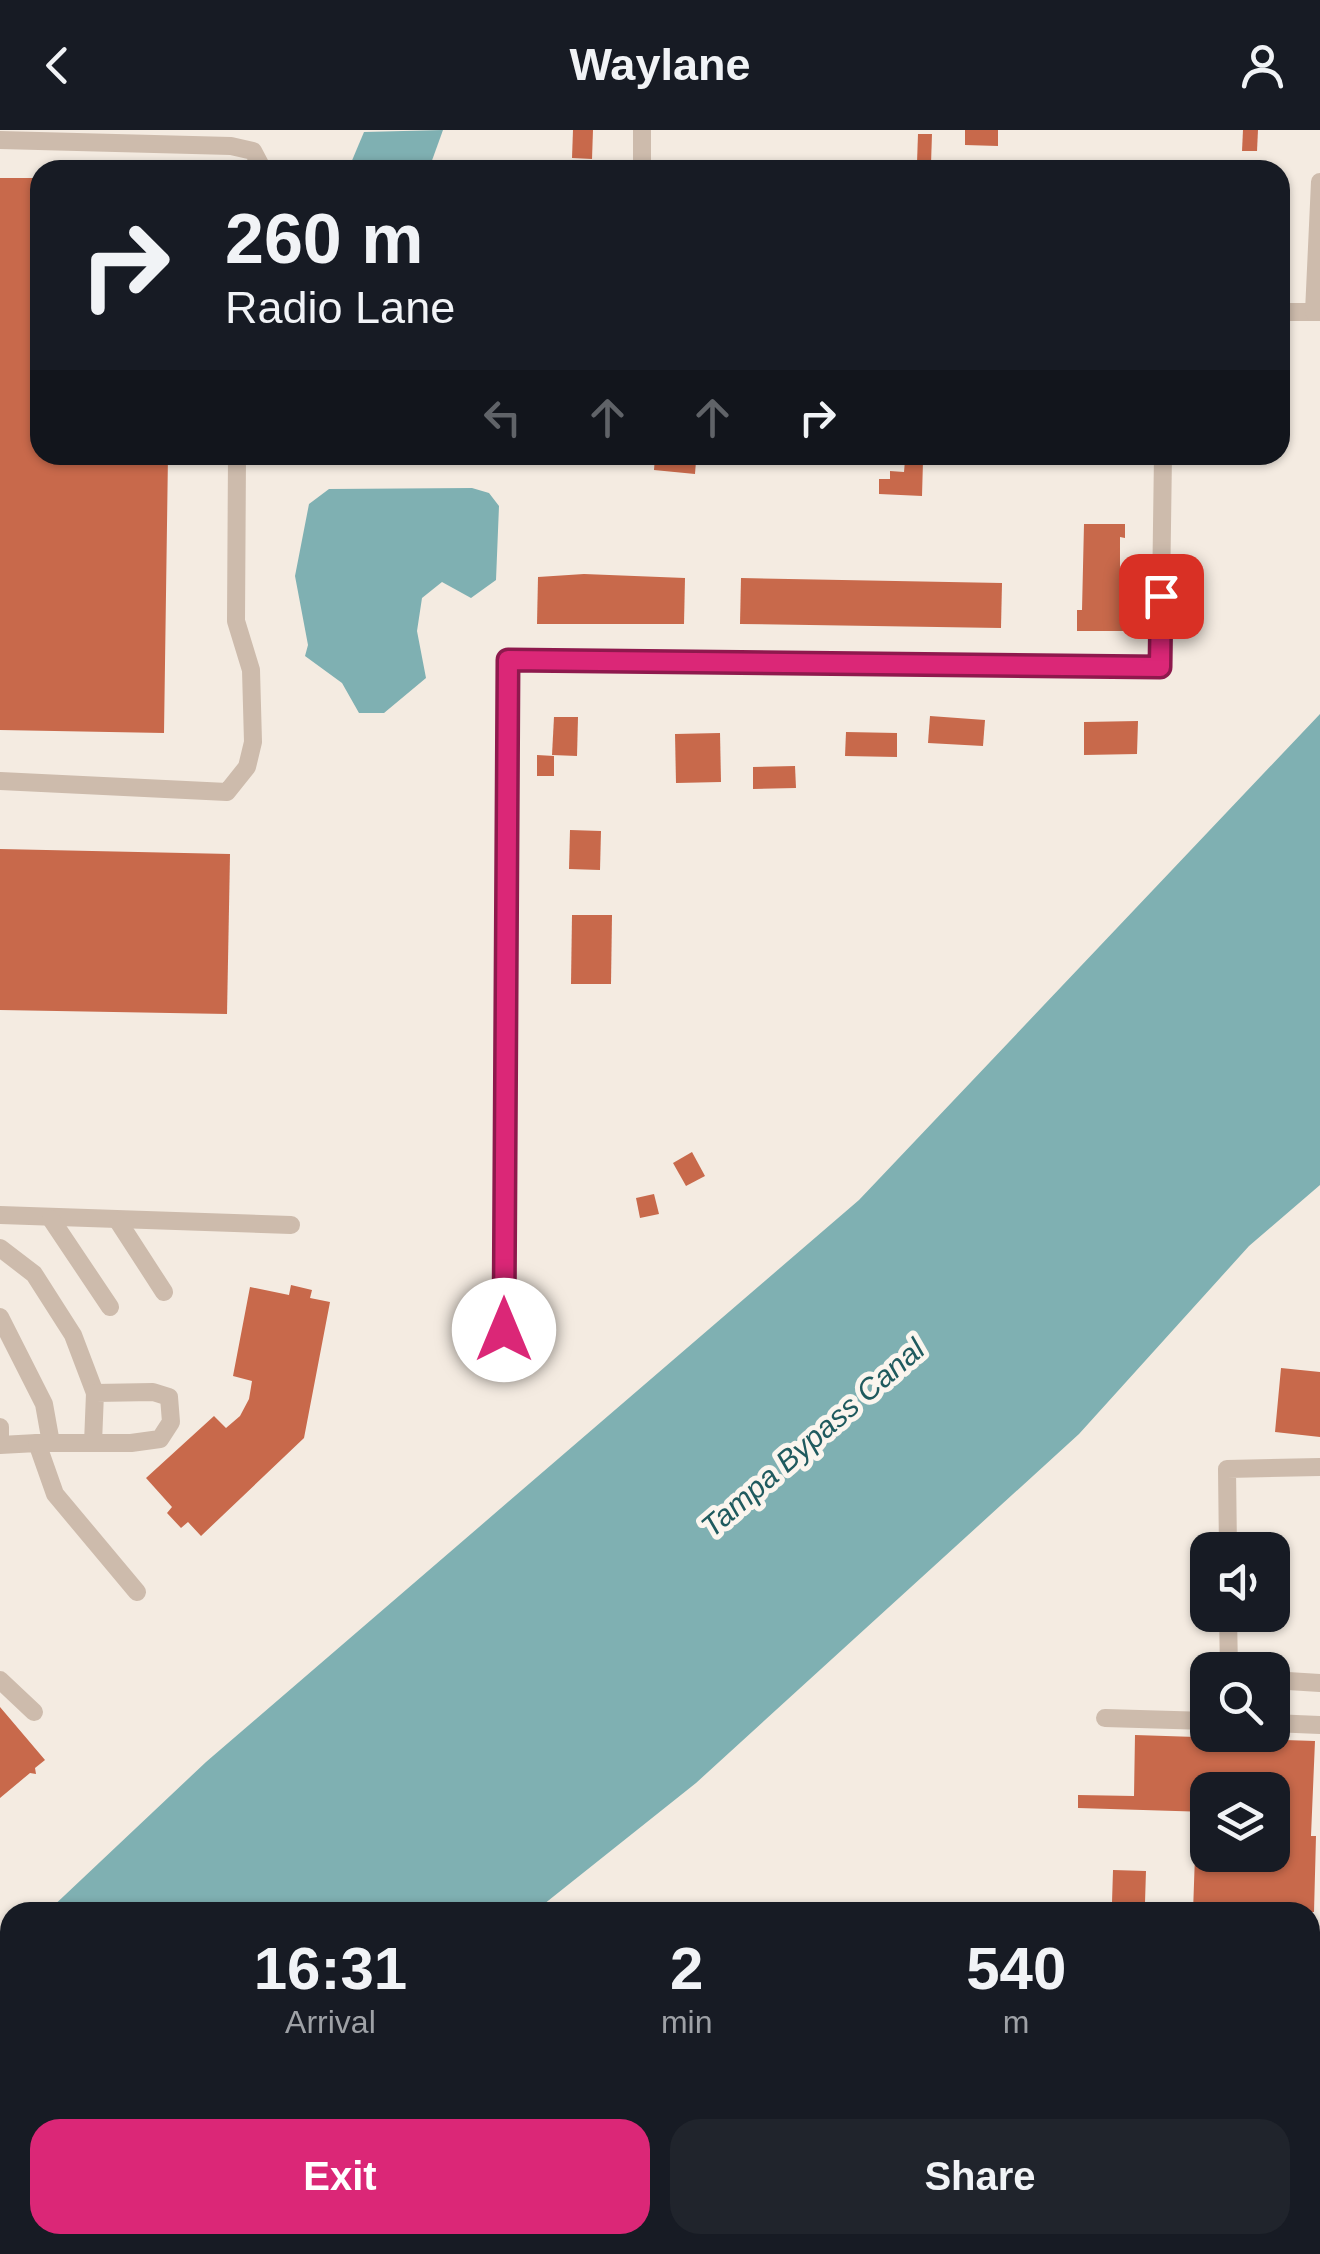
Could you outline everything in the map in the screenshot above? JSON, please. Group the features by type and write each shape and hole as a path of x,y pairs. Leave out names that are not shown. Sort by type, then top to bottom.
{"street":[{"path":"642,130 642,160"},
{"path":"0,140 231,146 254,151 258,160"},
{"path":"1290,312 1317,312 1320,182"},
{"path":"0,781 227,792 247,767 253,742 251,670 236,621 237,465"},
{"path":"504,1330 508,660 1160,667 1163,465"},
{"path":"0,1215 290,1225"},
{"path":"51,1218 110,1307"},
{"path":"118,1221 164,1292"},
{"path":"0,1248 34,1274 73,1335 94,1392 93,1443"},
{"path":"0,1316 44,1404 44,1443 55,1494 137,1592"},
{"path":"0,1427 0,1446 130,1443 160,1439 171,1422 169,1397 152,1392 94,1392"},
{"path":"1228,1532 1227,1468 1320,1467"},
{"path":"0,1680 34,1712"},
{"path":"1290,1681 1320,1683"},
{"path":"1105,1718 1190,1720"},
{"path":"1290,1724 1320,1725"}],"water":[{"path":"443,130 432,160 352,160 364,132"},
{"path":"472,488 489,493 499,506 496,580 471,598 442,582 422,598 417,631 426,678 384,713 359,713 342,683 305,656 308,645 295,576 309,504 329,489"},
{"name":"Tampa Bypass Canal","path":"1320,714 1320,1185 1249,1246 1079,1434 696,1783 547,1902 58,1902 206,1762 859,1200"}],"building":[{"path":"573,130 593,130 592,159 572,158"},
{"path":"965,130 998,130 998,146 965,145"},
{"path":"1243,130 1258,130 1257,151 1242,151"},
{"path":"918,134 932,134 931,160 917,160"},
{"path":"0,178 30,178 30,465 168,465 164,733 0,730"},
{"path":"654,465 696,465 695,474 654,470"},
{"path":"905,465 923,465 922,496 879,494 879,479 890,479 890,471 904,472"},
{"path":"1084,524 1125,524 1125,538 1120,537 1120,571 1125,571 1124,631 1077,631 1077,610 1082,610"},
{"path":"584,574 685,578 684,624 537,624 538,577"},
{"path":"741,578 1002,583 1001,628 740,624"},
{"path":"930,716 985,720 983,746 928,743"},
{"path":"554,717 578,717 577,756 552,755"},
{"path":"1138,721 1137,754 1084,755 1084,722"},
{"path":"846,732 897,733 897,757 845,756"},
{"path":"720,733 721,782 676,783 675,734"},
{"path":"537,755 554,756 554,776 537,776"},
{"path":"795,766 796,788 753,789 753,767"},
{"path":"570,830 601,831 600,870 569,869"},
{"path":"0,849 230,854 227,1014 0,1010"},
{"path":"572,915 612,915 611,984 571,984"},
{"path":"692,1152 705,1176 686,1186 673,1163"},
{"path":"654,1194 659,1214 640,1218 636,1198"},
{"path":"291,1285 312,1290 310,1298 330,1302 304,1438 201,1536 188,1522 181,1528 167,1513 172,1507 146,1478 214,1416 226,1428 240,1416 252,1381 233,1376 250,1287 289,1295"},
{"path":"1281,1368 1320,1372 1320,1437 1275,1432"},
{"path":"0,1707 45,1760 35,1768 36,1774 30,1773 0,1798"},
{"path":"1135,1735 1190,1737 1190,1752 1290,1752 1290,1740 1315,1741 1311,1836 1316,1836 1314,1902 1193,1902 1194,1872 1290,1872 1290,1772 1190,1772 1190,1811 1078,1808 1078,1795 1134,1796"},
{"path":"1113,1870 1146,1871 1145,1902 1112,1902"}],"route":[{"path":"504,1330 508,660 1160,667 1161,596"}]}
